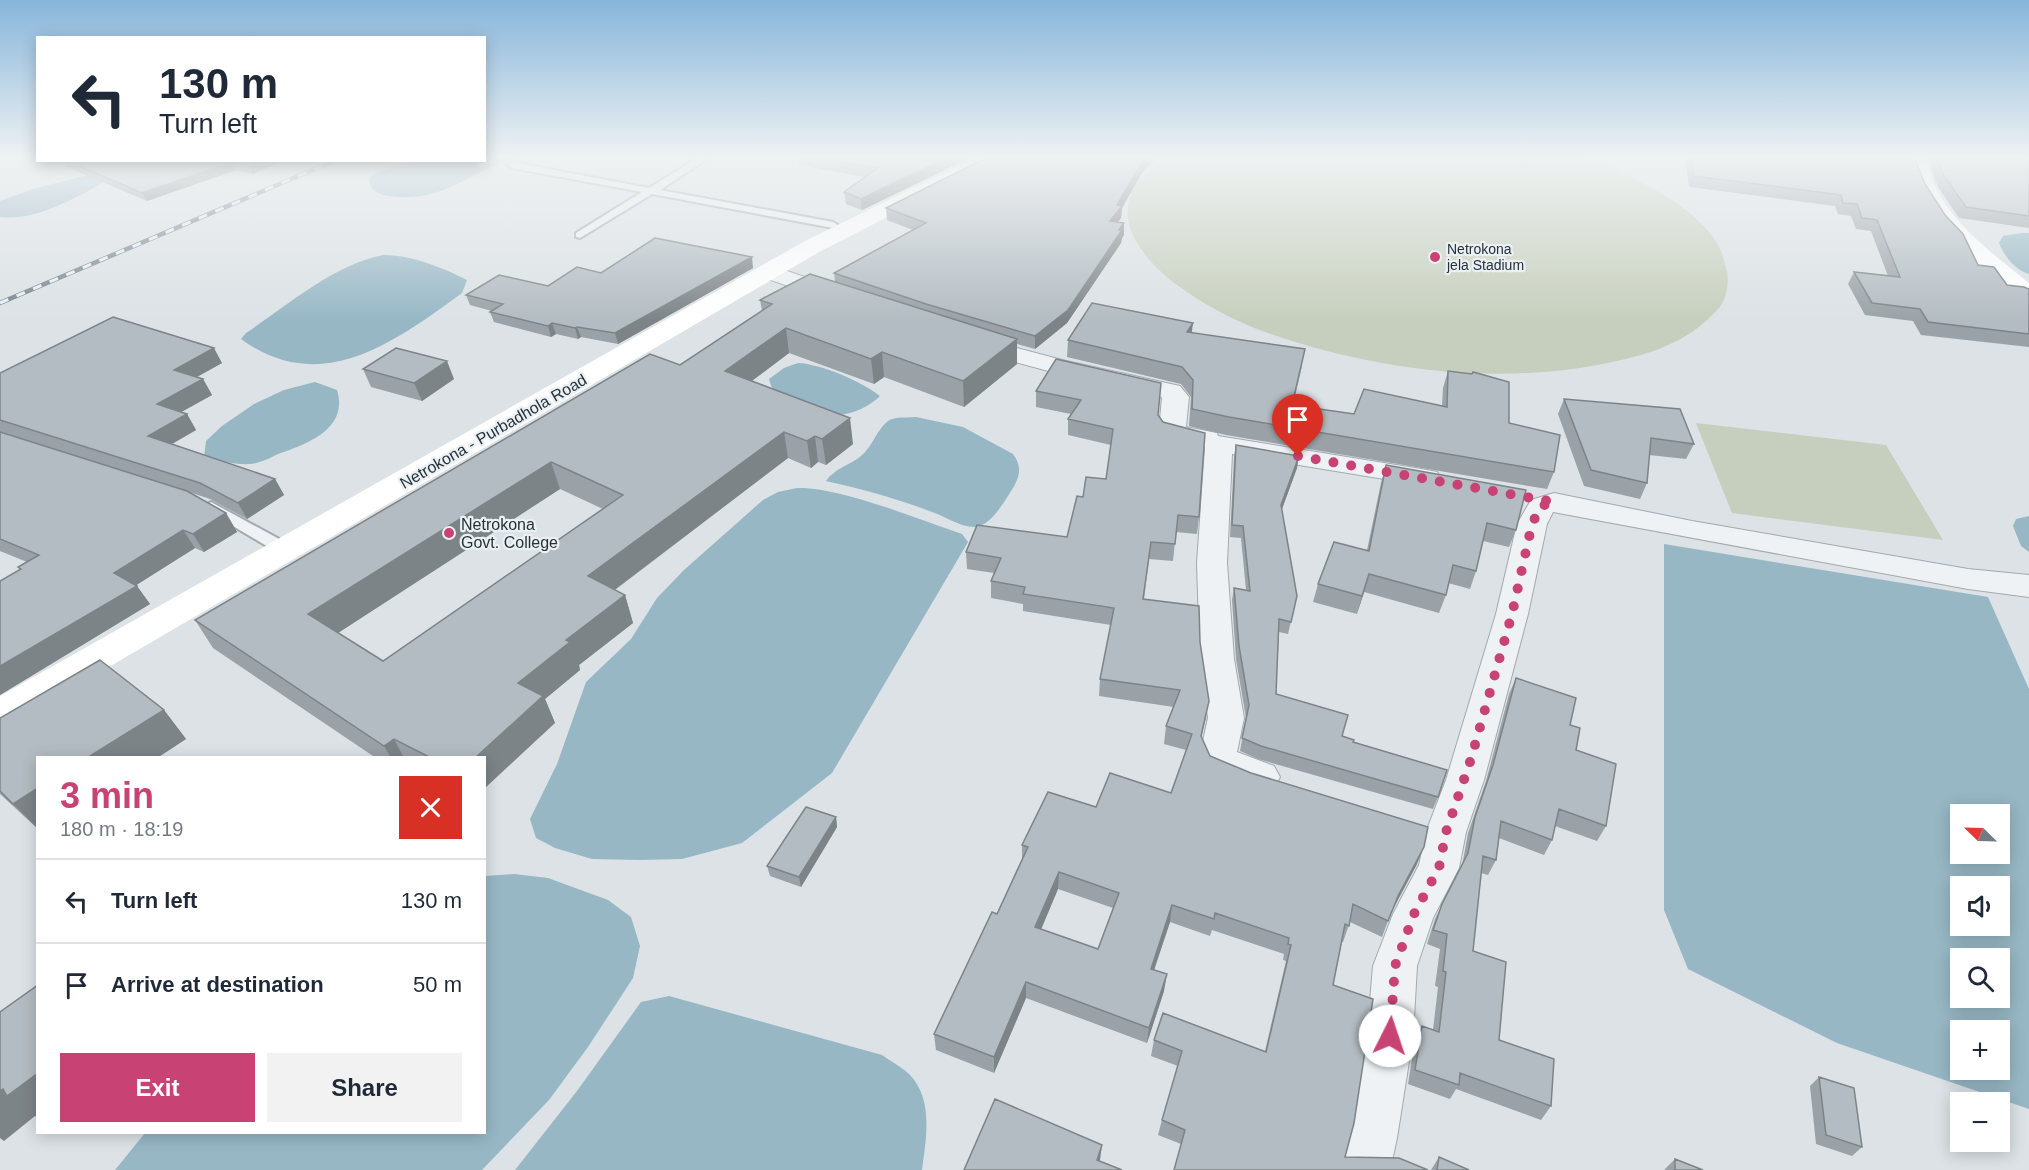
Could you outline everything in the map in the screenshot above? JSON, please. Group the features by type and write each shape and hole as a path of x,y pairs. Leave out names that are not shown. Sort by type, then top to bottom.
{"main road":[{"name":"Netrokona - Purbadhola Road","path":"0,713 813,246 881,212"},
{"path":"1942,212 1979,253 2029,295"}],"street":[{"path":"770,272 854,303"},
{"path":"954,337 1063,368 1171,391 1176,397 1172,431 1187,436 1211,440 1219,444 1455,483"},
{"path":"1219,444 1212,563 1217,659 1226,718 1218,754 1222,762 1292,786"},
{"path":"1509,493 1692,530 1945,575 2029,586"},
{"path":"1365,1170 1373,1138 1390,1036 1395,966 1414,914 1439,868 1446,832 1465,780 1512,614 1532,524 1541,506 1554,502"},
{"path":"1413,822 1446,832"}],"lane":[{"path":"580,235 617,212"},
{"path":"764,212 833,225"},
{"path":"193,500 285,550"}],"green space":[{"name":"Netrokona jela Stadium","path":"1128,212 1688,212 1708,230 1721,250 1728,282 1721,305 1698,328 1675,342 1638,356 1569,369 1525,373 1435,371 1391,365 1304,345 1262,331 1216,310 1173,282 1156,267 1135,238"},
{"path":"1696,423 1886,445 1943,540 1732,513"}],"water":[{"path":"0,212 42,212 14,217 0,217"},
{"path":"2029,233 2029,274 2011,262 1999,243 2003,236"},
{"path":"383,255 415,259 457,275 467,280 462,293 411,329 384,344 357,356 329,363 300,363 271,356 241,339 246,333 312,287 346,267"},
{"path":"798,363 818,366 840,374 880,396 861,409 839,415 785,400 775,391 769,379 784,368"},
{"path":"315,382 337,390 339,404 337,415 331,425 313,440 254,463 233,463 204,457 206,441 222,426 254,404 284,390"},
{"path":"916,417 963,427 1013,454 1016,458 1019,471 1013,488 987,522 976,527 965,526 906,503 826,481 834,473 861,456 888,421"},
{"path":"797,488 815,489 857,498 962,534 968,542 832,773 742,843 682,859 592,859 555,848 536,838 530,819 557,764 586,682 631,639 657,598 684,570 763,500 778,492"},
{"path":"2029,516 2029,552 2021,546 2013,526 2016,519"},
{"path":"1664,544 1988,597 2029,689 2029,1109 2010,1102 2010,1092 1980,1092 1837,1043 1688,969 1664,910"},
{"path":"514,874 548,878 608,900 631,917 640,946 633,978 588,1047 549,1100 482,1170 115,1170 144,1134 486,1134 486,876"},
{"path":"669,996 882,1055 899,1066 917,1084 925,1107 926,1133 922,1170 515,1170 577,1091 641,1002"}],"building":[{"path":"896,212 1118,212 1110,221 1124,223 1119,230 1122,230 1068,310 1035,336 926,304 834,273 926,223"},
{"path":"1860,212 1943,212 1963,234 1978,265 1994,267 2007,285 2029,289 2029,334 1928,322 1920,309 1872,303 1854,272 1900,277 1877,220 1862,218"},
{"path":"1998,212 2029,212 2029,216"},
{"path":"655,238 752,257 615,333 552,323 548,326 490,312 503,304 466,295 499,275 548,286 577,267 601,273"},
{"path":"810,274 1017,339 963,381 882,352 871,359 786,328 725,371 850,418 822,439 815,436 807,441 784,432 588,576 625,595 566,640 570,642 518,683 543,696 477,756 427,756 394,739 384,746 195,620 650,354 680,365 772,304 760,300","holes":["551,462 623,495 383,661 308,614"]},
{"path":"1092,303 1193,323 1187,332 1305,349 1292,405 1354,414 1364,389 1447,407 1448,371 1472,374 1473,372 1509,382 1509,423 1560,435 1554,472 1192,409 1193,380 1182,367 1068,340"},
{"path":"113,317 214,348 174,370 203,379 157,404 187,414 148,436 275,479 238,503 200,483 0,420 0,373"},
{"path":"396,348 447,361 414,383 363,369"},
{"path":"1056,359 1161,383 1158,415 1163,422 1205,433 1199,517 1178,515 1175,544 1151,542 1143,599 1199,606 1200,642 1209,701 1201,736 1210,756 1251,773 1428,827 1424,847 1398,896 1388,921 1353,904 1349,926 1345,924 1333,985 1373,999 1354,1123 1345,1157 1399,1158 1428,1170 1174,1170 1185,1130 1162,1120 1182,1051 1154,1040 1163,1013 1266,1052 1291,945 1288,944 1289,938 1215,913 1214,919 1172,905 1151,969 1167,974 1149,1028 1026,982 994,1057 934,1034 992,912 997,914 1028,847 1022,845 1048,792 1096,807 1110,773 1171,793 1192,734 1166,726 1180,690 1100,679 1114,608 1023,594 1025,587 991,581 1001,558 966,552 977,525 1067,537 1077,496 1083,497 1086,477 1106,479 1113,429 1068,419 1081,400 1036,391","holes":["1059,872 1119,893 1098,949 1035,927"]},
{"path":"1564,399 1680,409 1694,444 1651,438 1647,483 1591,470"},
{"path":"0,432 187,491 226,513 193,534 183,530 114,573 137,586 0,666 0,581 39,555 0,539"},
{"path":"1236,445 1299,456 1281,505 1297,596 1291,622 1279,619 1276,694 1348,715 1342,736 1354,740 1353,742 1447,770 1438,797 1261,746 1242,738 1249,705 1239,646 1234,588 1250,591 1243,526 1232,525"},
{"path":"1386,465 1526,490 1516,530 1487,523 1476,571 1453,565 1446,595 1369,574 1362,596 1318,584 1334,542 1369,551"},
{"path":"100,660 164,710 90,756 36,756 36,789 13,804 0,791 0,718"},
{"path":"1516,678 1576,698 1570,725 1580,728 1576,750 1616,764 1606,826 1559,809 1552,840 1501,821 1496,860 1483,856 1473,951 1506,962 1499,1040 1554,1059 1551,1106 1460,1073 1459,1085 1415,1070 1422,1026 1439,1032 1446,972 1443,971 1447,934 1433,930 1442,904 1468,853 1475,817 1493,765"},
{"path":"806,807 836,817 799,877 767,866"},
{"path":"36,986 36,1074 7,1096 3,1089 0,1091 0,1012"},
{"path":"1819,1077 1854,1088 1862,1147 1826,1135"},
{"path":"995,1099 1102,1145 1097,1160 1122,1170 964,1170"},
{"path":"1439,1157 1469,1170 1437,1170"},
{"path":"1675,1159 1703,1170 1675,1170"}],"railway":[{"path":"0,303 215,212"}],"place":[{"name":"Netrokona jela Stadium","path":"1435,257"},
{"name":"Netrokona Govt. College","path":"449,533"}],"route":[{"path":"1298,456 1554,502 1541,506 1532,524 1512,614 1465,780 1446,832 1439,868 1414,914 1395,966 1390,1036"}]}
